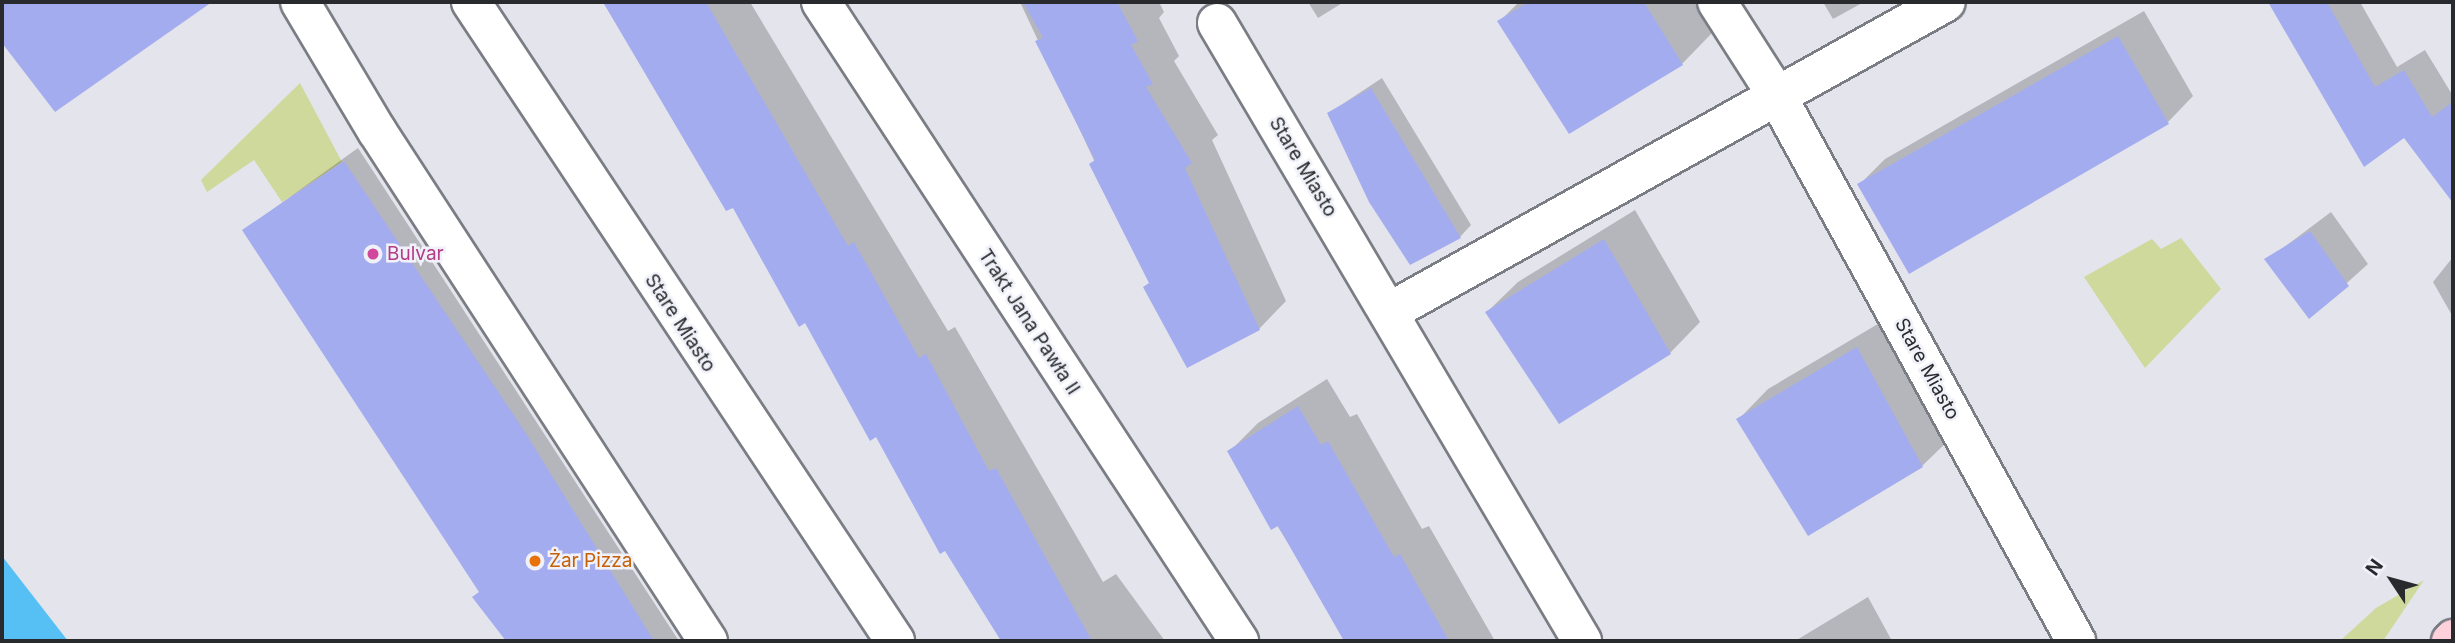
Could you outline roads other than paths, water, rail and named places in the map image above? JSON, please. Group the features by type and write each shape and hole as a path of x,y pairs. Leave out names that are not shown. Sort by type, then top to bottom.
{"street":[{"path":"300,2 377,131 708,641"},
{"name":"Stare Miasto","path":"471,2 895,641"},
{"name":"Trakt Jana Pawła II","path":"821,2 1239,641"},
{"name":"Stare Miasto","path":"1717,2 1777,96 2076,641"},
{"path":"1389,312 1936,7"},
{"name":"Stare Miasto","path":"1217,23 1582,641"}],"water":[{"path":"2,556 68,641 2,641"}],"place":[{"name":"Bulvar","path":"373,254"},
{"name":"Żar Pizza","path":"535,561"}]}
